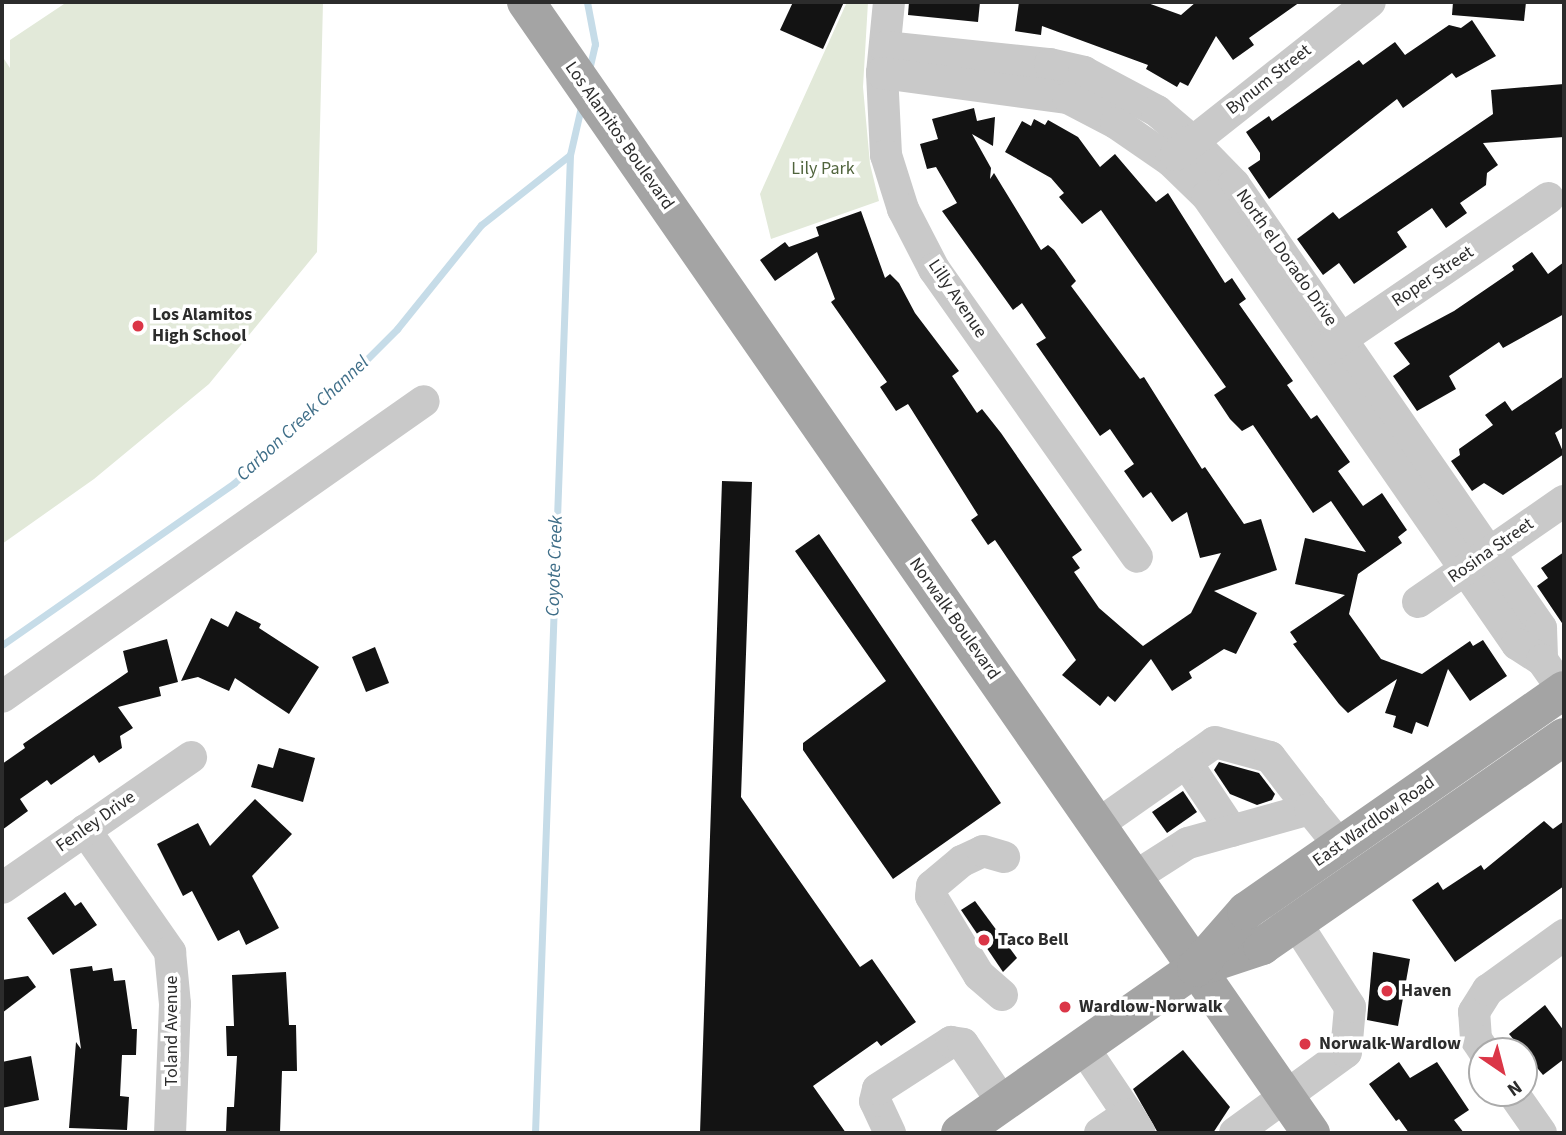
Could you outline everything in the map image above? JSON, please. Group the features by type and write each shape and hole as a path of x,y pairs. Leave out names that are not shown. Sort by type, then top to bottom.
{"main road":[{"name":"Los Alamitos Boulevard","path":"526,2 711,270"},
{"name":"Norwalk Boulevard","path":"711,270 1311,1133"},
{"name":"East Wardlow Road","path":"960,1133 1196,968 1246,911 1564,691"},
{"name":"East Wardlow Road","path":"1196,968 1262,946 1564,737"}],"street":[{"name":"Lilly Avenue","path":"889,2 884,60 886,155 903,209 934,269 1137,557"},
{"name":"Bynum Street","path":"1181,150 1370,2"},
{"name":"North el Dorado Drive","path":"884,60 1050,64 1084,72 1157,111 1181,150"},
{"name":"North el Dorado Drive","path":"884,60 1068,98 1116,123 1181,150 1234,184 1330,347 1477,561 1541,628 1542,660 1564,691"},
{"path":"1048,95 1050,64"},
{"name":"Roper Street","path":"1330,347 1548,198"},
{"path":"2,697 424,401"},
{"name":"Rosina Street","path":"1418,601 1564,501"},
{"path":"1097,825 1215,742 1270,757 1340,846"},
{"name":"Fenley Drive","path":"2,888 191,757"},
{"path":"1186,762 1232,831"},
{"path":"1133,877 1188,843 1310,809"},
{"name":"Toland Avenue","path":"85,830 170,952 176,1004 170,1133"},
{"path":"1002,995 979,975 931,896 932,887 961,861 983,851 1004,858"},
{"path":"1235,1133 1346,1052 1350,1007 1296,923"},
{"path":"1476,1037 1474,1012 1488,989 1564,935"},
{"path":"890,1133 875,1101 878,1089 951,1041 963,1044 1003,1103"},
{"path":"1083,1047 1134,1124 1100,1133"},
{"path":"1523,1107 1541,1133"}],"green space":[{"name":"Los Alamitos High School","path":"67,2 323,2 317,252 209,384 94,479 2,544 2,56 10,68 10,40"},
{"name":"Lily Park","path":"847,2 868,2 863,87 870,164 879,201 771,239 760,194"}],"building":[{"path":"793,2 844,2 823,49 780,30"},
{"path":"909,2 980,2 978,22 908,15"},
{"path":"1019,2 1145,2 1181,15 1196,2 1300,2 1249,38 1254,45 1233,60 1216,36 1188,86 1180,82 1177,87 1146,69 1148,65 1042,26 1041,35 1015,31"},
{"path":"1453,2 1526,2 1524,21 1452,15"},
{"path":"1472,20 1496,56 1456,78 1452,73 1403,108 1397,99 1269,199 1248,168 1260,160 1260,153 1246,132 1269,116 1272,121 1359,60 1363,65 1395,42 1405,55 1449,25 1461,28"},
{"path":"1564,84 1564,137 1483,143 1498,165 1487,173 1486,185 1460,203 1467,213 1446,228 1432,208 1397,232 1407,247 1354,284 1339,263 1323,275 1297,239 1333,212 1339,219 1493,114 1491,90"},
{"path":"974,108 977,121 995,117 993,146 972,134 991,168 990,179 994,173 1041,250 1048,245 1054,250 1076,281 1071,286 1140,379 1144,377 1202,469 1205,467 1244,524 1261,519 1277,570 1214,591 1257,613 1236,654 1224,649 1189,672 1192,678 1172,691 1151,659 1115,702 1108,696 1100,706 1062,675 1076,660 995,540 988,545 971,520 978,515 908,404 896,411 880,387 887,382 831,302 835,299 817,252 775,281 760,260 785,242 789,247 819,236 816,227 861,211 885,278 890,274 899,283 915,313 959,371 952,376 977,413 982,409 1001,433 1082,550 1072,557 1080,568 1074,572 1099,608 1143,646 1191,613 1221,553 1200,558 1187,512 1172,522 1151,492 1143,498 1124,471 1134,464 1110,429 1100,436 1036,344 1046,338 1022,303 1013,310 942,211 957,203 936,167 927,169 920,144 938,139 932,119"},
{"path":"1034,119 1045,125 1048,120 1078,137 1100,167 1115,154 1156,202 1168,193 1225,283 1232,278 1246,299 1239,304 1293,381 1287,385 1311,419 1317,415 1350,462 1338,471 1363,506 1382,493 1407,530 1398,537 1402,543 1358,574 1349,614 1381,659 1422,674 1470,641 1473,646 1483,640 1507,676 1470,701 1448,669 1428,727 1416,722 1412,734 1393,727 1396,716 1385,713 1397,679 1348,713 1339,704 1293,644 1297,642 1290,632 1345,595 1295,584 1305,538 1366,552 1331,501 1313,513 1253,425 1242,431 1230,419 1214,395 1226,387 1101,210 1082,224 1059,197 1064,193 1051,178 1005,152 1022,121 1031,126"},
{"path":"1532,252 1548,274 1564,262 1564,314 1503,348 1499,342 1449,376 1456,389 1417,411 1393,376 1410,364 1394,343 1454,311 1514,270 1512,266"},
{"path":"1564,376 1564,427 1555,433 1564,454 1503,495 1484,483 1472,491 1451,461 1460,455 1459,449 1493,425 1485,415 1505,401 1512,411"},
{"path":"722,481 752,482 741,797 860,967 872,959 916,1022 881,1046 877,1041 813,1086 846,1133 700,1133"},
{"path":"819,534 1001,803 893,879 803,750 803,743 886,681 795,551"},
{"path":"1564,552 1564,626 1537,586 1548,578 1541,568"},
{"path":"236,611 261,624 259,628 319,667 289,714 235,678 229,691 198,677 181,681 211,618 228,627"},
{"path":"167,639 178,682 159,687 161,696 118,707 133,728 120,736 122,748 99,763 94,755 51,785 47,780 20,799 28,811 2,830 2,764 25,748 23,744 128,672 123,651"},
{"path":"375,647 389,683 366,692 352,657"},
{"path":"279,748 315,758 303,802 251,787 258,764 273,768"},
{"path":"1219,762 1259,773 1275,794 1272,800 1257,805 1230,794 1214,770"},
{"path":"1183,791 1197,812 1167,833 1152,812"},
{"path":"255,799 292,834 252,876 279,928 246,945 239,930 218,941 192,891 183,896 157,844 198,823 210,846"},
{"path":"1544,821 1553,829 1564,821 1564,886 1455,962 1412,900 1438,882 1443,890 1481,865 1484,870"},
{"path":"65,892 75,906 81,902 97,925 53,955 27,918"},
{"path":"975,901 1017,958 1003,972 961,910"},
{"path":"1373,952 1410,959 1398,1026 1367,1020"},
{"path":"92,966 93,971 112,968 114,981 125,980 132,1029 137,1029 136,1055 122,1055 120,1096 129,1097 127,1130 69,1128 76,1042 81,1049 70,969"},
{"path":"286,972 289,1025 296,1025 297,1071 282,1071 280,1133 226,1132 227,1107 234,1107 237,1056 227,1056 226,1026 234,1026 232,975"},
{"path":"28,976 36,987 2,1013 2,980"},
{"path":"1545,1005 1564,1031 1564,1059 1543,1075 1538,1069 1538,1037 1511,1037 1509,1034"},
{"path":"1183,1050 1230,1107 1213,1133 1158,1133 1133,1089"},
{"path":"31,1056 39,1100 2,1108 2,1062"},
{"path":"1399,1062 1410,1078 1437,1062 1469,1110 1454,1120 1464,1133 1409,1133 1399,1119 1396,1121 1369,1084"}],"waterway":[{"name":"Coyote Creek","path":"587,2 595,44 589,71"},
{"name":"Coyote Creek","path":"535,1133 570,155 581,107"},
{"name":"Carbon Creek Channel","path":"2,645 234,483 316,410 397,329 481,225 570,155"}],"place":[{"name":"Los Alamitos High School","path":"138,326"},
{"name":"Taco Bell","path":"984,940"},
{"name":"Haven","path":"1387,991"},
{"name":"Wardlow-Norwalk","path":"1065,1007"},
{"name":"Norwalk-Wardlow","path":"1305,1044"}]}
